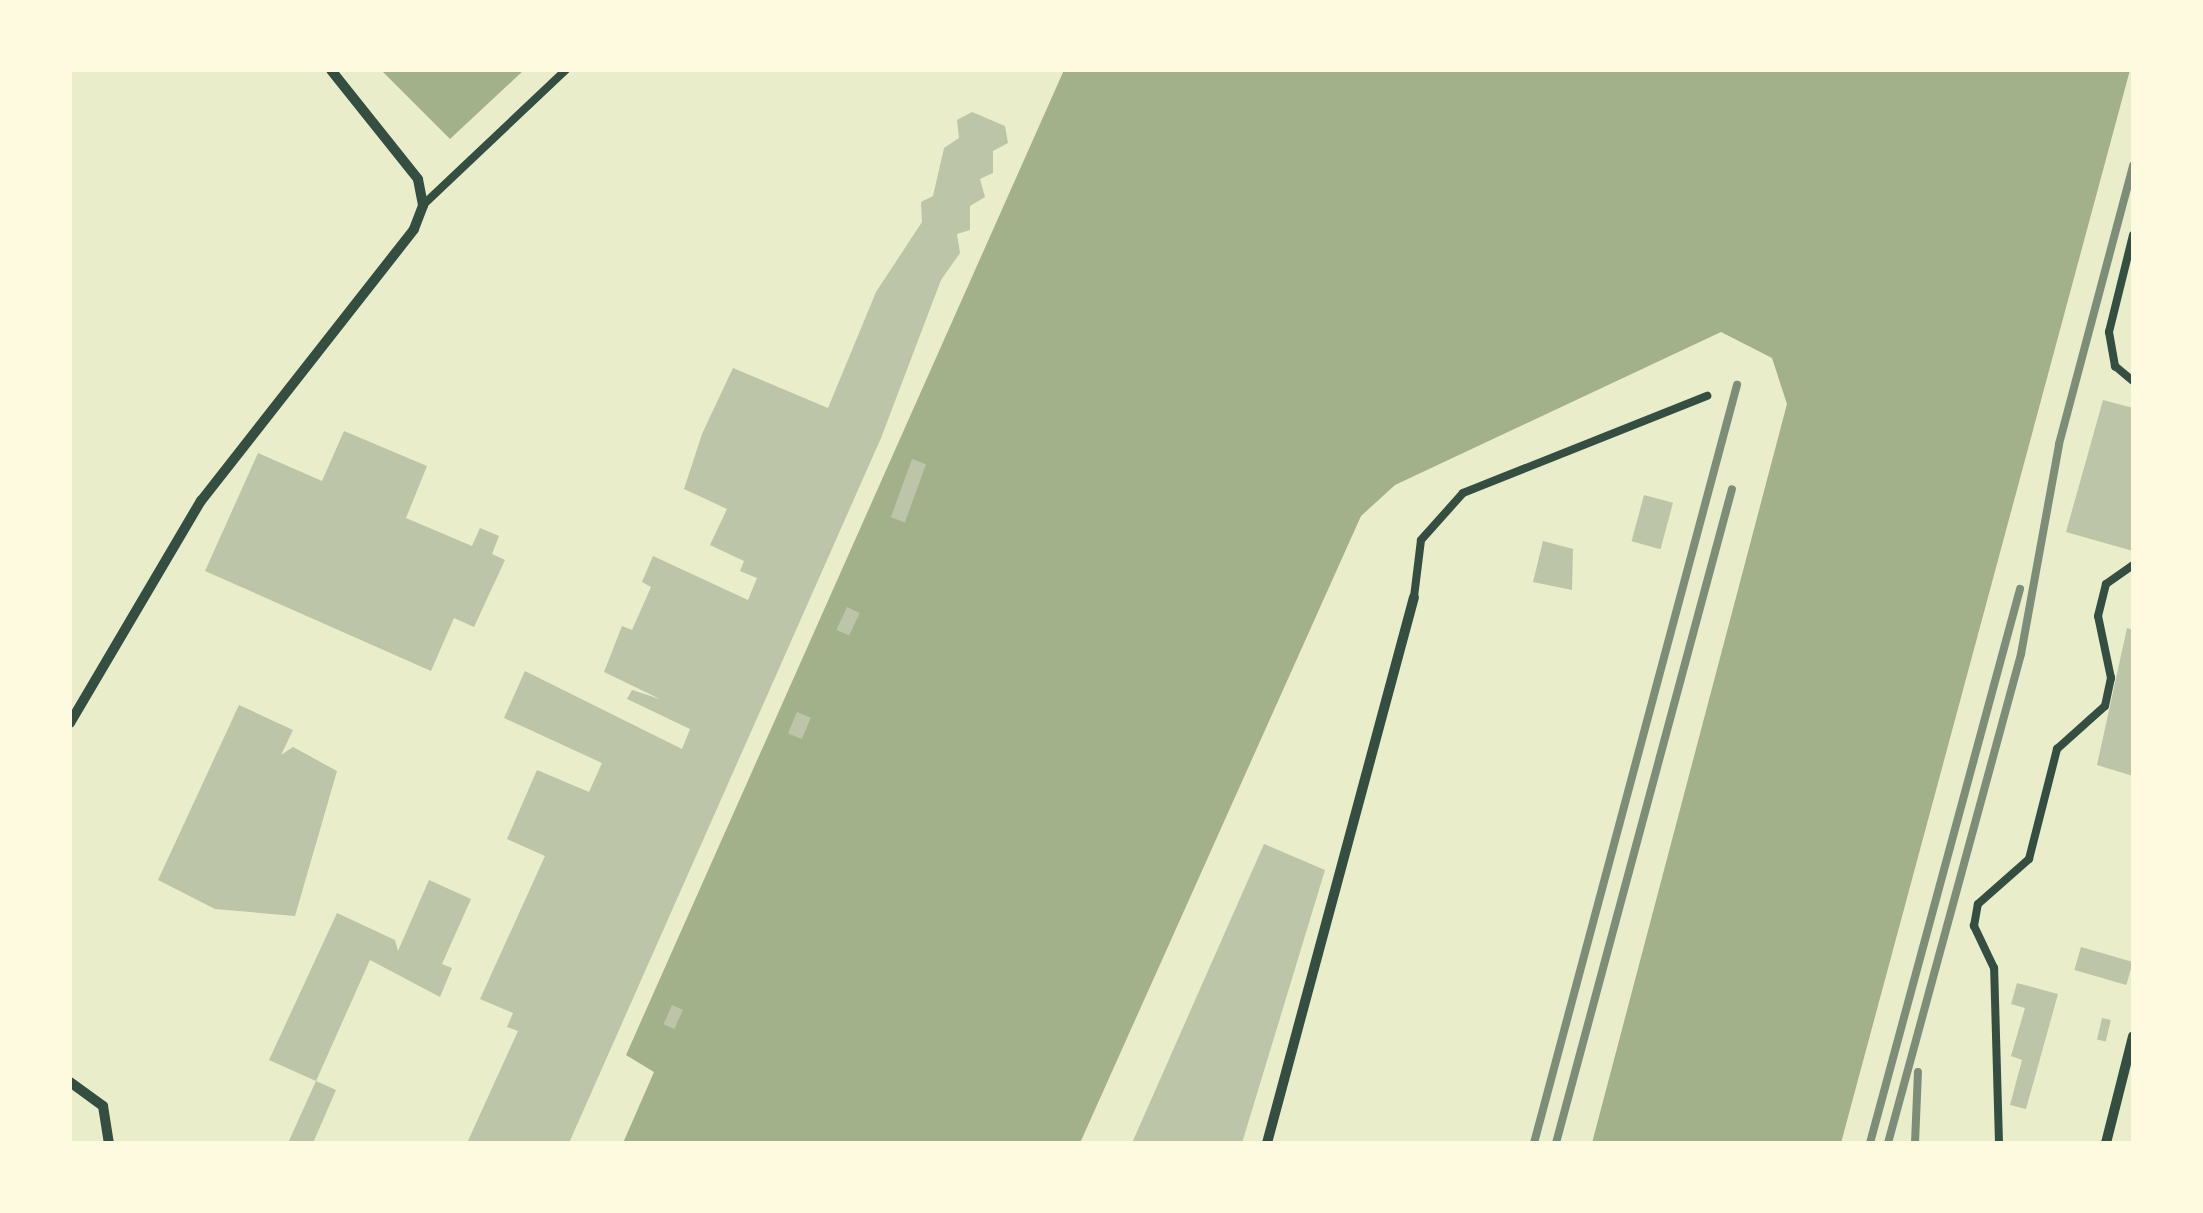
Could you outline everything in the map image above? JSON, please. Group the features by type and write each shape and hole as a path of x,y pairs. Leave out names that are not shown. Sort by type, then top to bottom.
{"street":[{"path":"70,723 202,501 414,229 424,205 390,134 331,70"},
{"path":"1267,1143 1414,597"},
{"path":"2106,1143 2133,1036"},
{"path":"71,1081 103,1106 109,1142"}],"lane":[{"path":"424,205 566,70"},
{"path":"2133,235 2108,332 2115,366 2133,381"},
{"path":"1414,597 1421,540 1463,493 1707,396"},
{"path":"1998,1143 1994,968 1974,926 1978,904 2028,859 2057,749 2105,706 2111,678 2098,616 2106,584 2133,565"}],"shaded area":[{"path":"381,70 524,70 450,139"},
{"path":"1064,70 2130,70 1841,1143 1592,1143 1787,404 1772,358 1721,332 1395,485 1361,516 1080,1143 623,1143 654,1072 626,1055"}],"building":[{"path":"972,112 1005,126 1008,143 993,151 993,173 980,179 985,197 970,206 970,230 957,234 960,253 941,280 881,438 569,1143 467,1143 518,1031 507,1027 513,1013 480,999 545,856 507,839 537,770 589,792 602,763 504,718 525,671 682,749 690,729 627,699 632,690 660,699 604,672 622,626 632,630 651,587 642,582 653,556 748,600 757,578 740,571 744,561 710,545 727,509 684,489 702,434 733,368 828,408 876,292 922,222 921,202 933,196 944,148 959,138 957,120"},
{"path":"2103,400 2133,408 2133,551 2066,532"},
{"path":"344,431 427,466 406,518 472,546 480,528 499,536 492,554 505,560 474,627 454,618 431,671 205,571 258,453 322,481"},
{"path":"912,459 926,464 905,522 891,517"},
{"path":"1644,495 1673,503 1661,549 1632,541"},
{"path":"1543,541 1573,549 1572,590 1533,582"},
{"path":"847,607 860,613 849,636 836,630"},
{"path":"2127,628 2133,630 2133,776 2097,765"},
{"path":"239,705 293,730 281,755 293,747 337,771 295,916 215,909 158,880"},
{"path":"797,712 811,718 802,739 788,733"},
{"path":"1264,844 1325,870 1242,1143 1132,1143"},
{"path":"429,880 471,899 442,964 452,968 440,997 370,960 316,1081 269,1060 337,913 395,940 398,951"},
{"path":"2081,947 2133,962 2126,985 2074,970"},
{"path":"2017,983 2058,994 2026,1109 2010,1105 2022,1060 2011,1056 2025,1008 2011,1004"},
{"path":"672,1005 683,1010 674,1029 663,1024"},
{"path":"2102,1018 2111,1020 2106,1041 2097,1039"},
{"path":"316,1081 336,1090 313,1143 288,1143"}],"railway":[{"path":"1888,1143 2021,654 2059,444 2133,166"},
{"path":"1534,1143 1737,385"},
{"path":"1556,1143 1732,489"},
{"path":"1870,1143 2020,589"},
{"path":"1915,1143 1918,1072"}]}
